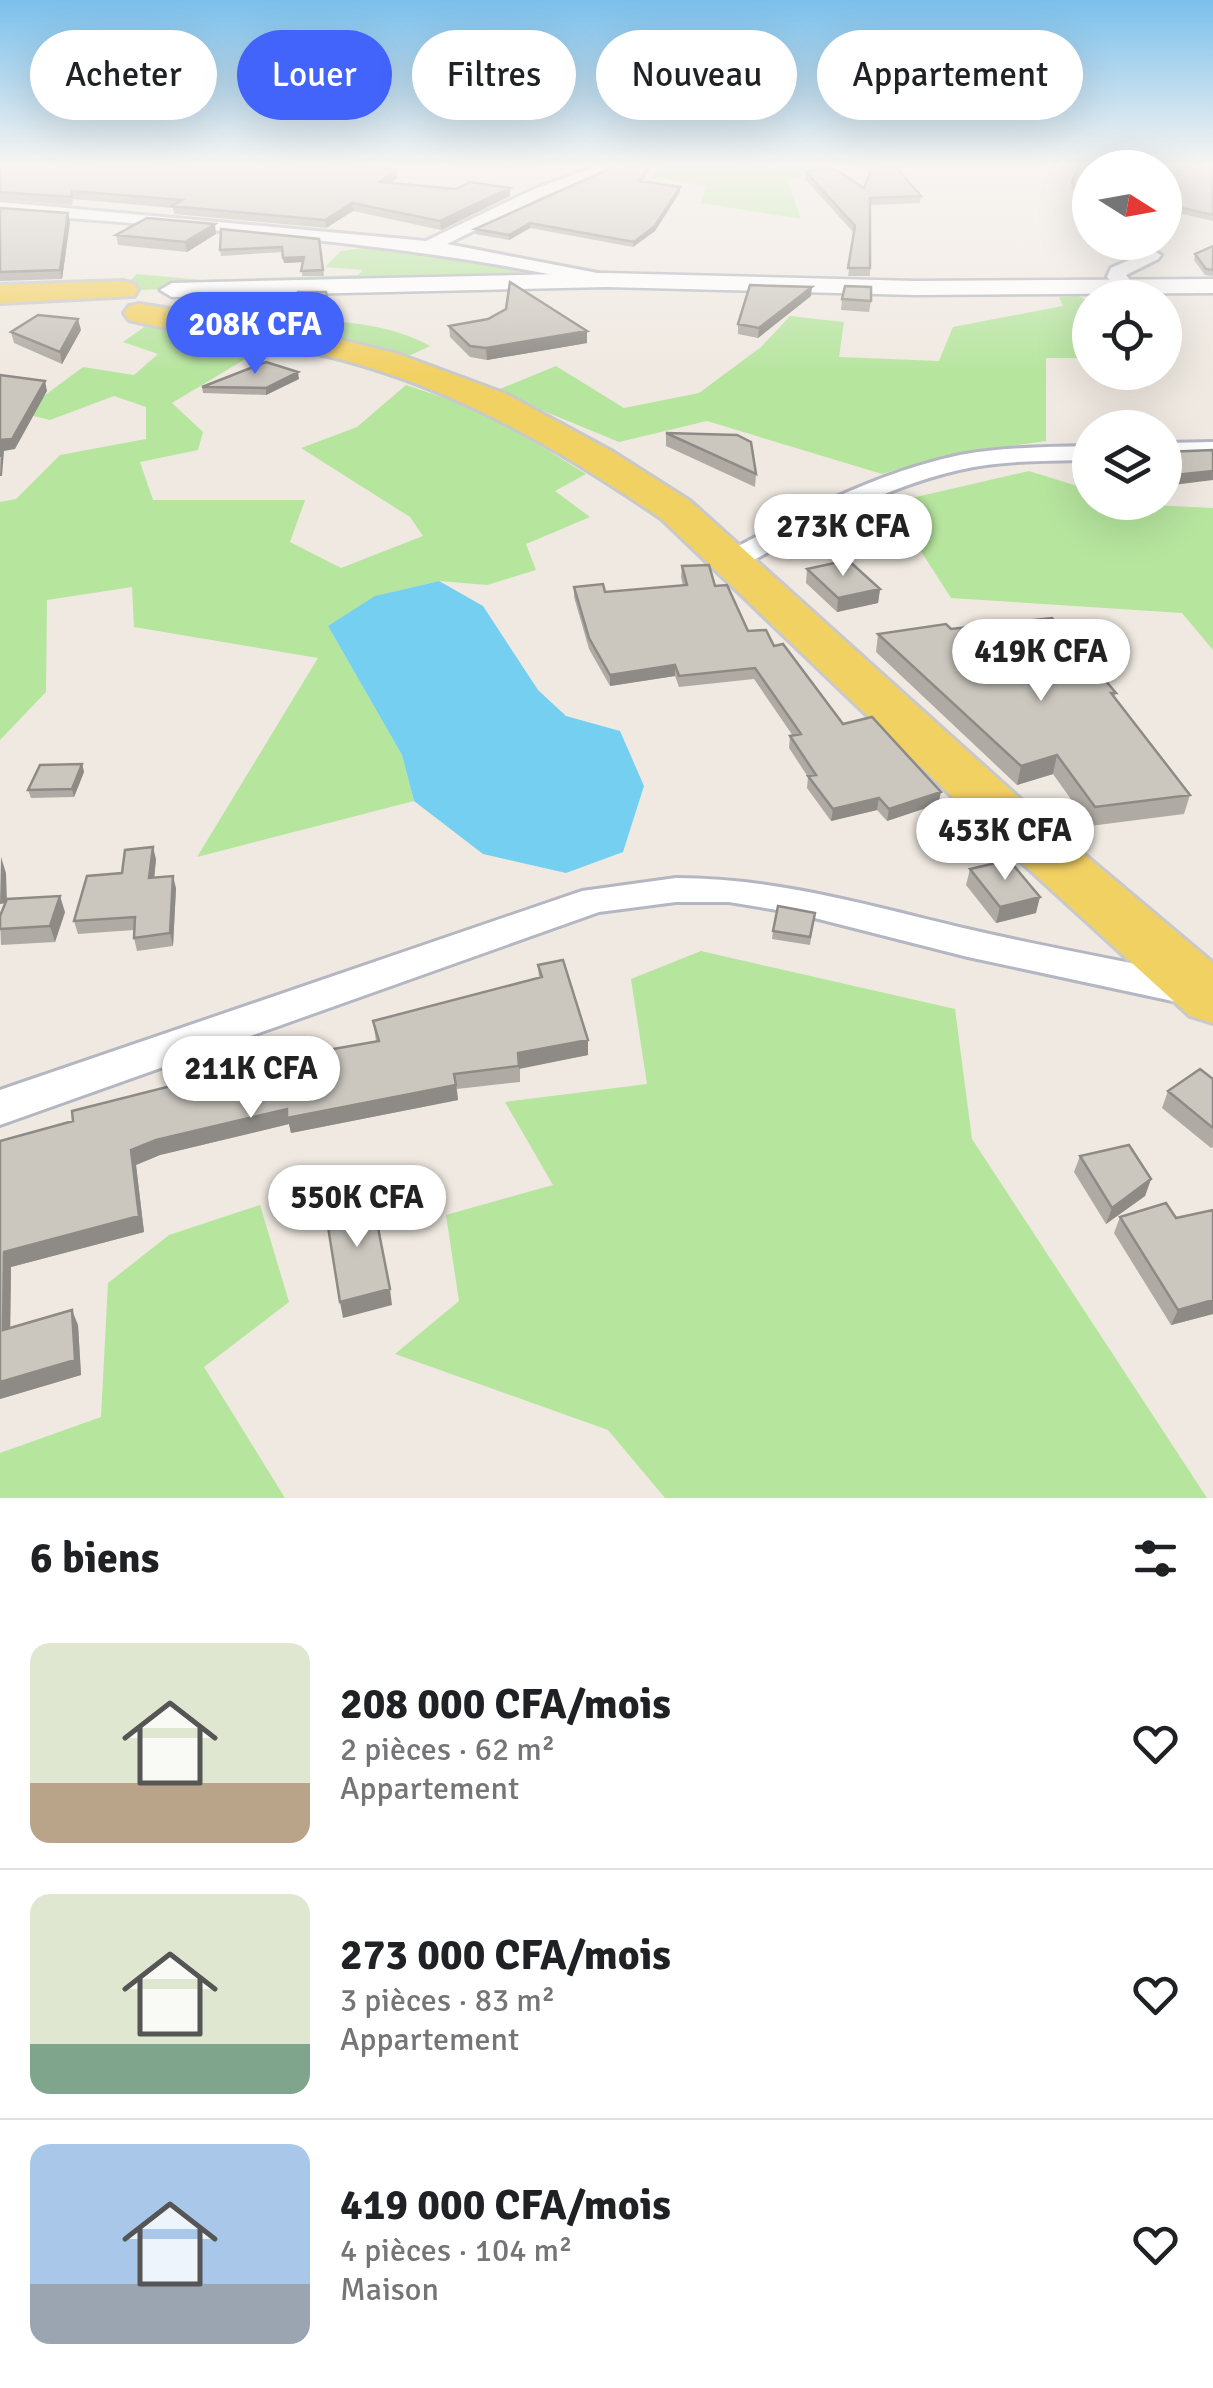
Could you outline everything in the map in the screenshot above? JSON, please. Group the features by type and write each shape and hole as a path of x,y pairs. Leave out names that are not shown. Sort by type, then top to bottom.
{"main road":[{"path":"0,296 134,300 328,346 466,389 570,441 676,510 1027,836 1209,996"}],"street":[{"path":"321,235 426,248 606,280"},
{"path":"426,248 453,235"},
{"path":"1119,280 1117,272 1142,260"},
{"path":"134,300 606,280 916,288 1072,287"},
{"path":"1182,286 1213,286"},
{"path":"1182,450 1213,449"},
{"path":"730,562 820,516 919,475 991,458 1072,453"},
{"path":"0,1108 595,900 676,890 729,890 795,900 968,944 1209,996"}],"green space":[{"path":"375,246 549,271 120,291 137,274 202,280 358,275 363,270 325,267 341,251"},
{"path":"262,294 277,322 375,327 430,346 398,361 207,320 197,308 203,298"},
{"path":"1072,296 1072,358 1046,358 1046,441 947,455 882,474 707,421 619,442 495,391 556,366 624,408 699,393 761,347 790,316 844,322 839,357 939,361 953,327 1063,306 1059,297"},
{"path":"147,325 267,346 172,403 203,432 198,450 140,462 153,500 305,500 290,542 341,568 423,536 410,517 301,448 357,427 406,385 486,412 586,474 555,491 590,517 526,544 536,570 487,585 439,581 380,595 328,626 402,755 414,801 197,857 318,658 134,627 132,587 47,600 46,692 0,740 0,502 16,499 60,455 146,439 146,407 114,396 50,420 21,413 83,367 134,375 158,354 123,342"},
{"path":"1029,471 1072,484 1072,520 1182,520 1182,506 1213,508 1213,650 1182,613 951,598 890,503"},
{"path":"701,951 955,1009 972,1139 1207,1498 665,1498 608,1430 395,1354 459,1301 446,1215 553,1185 505,1102 647,1084 631,979"},
{"path":"260,1205 289,1302 204,1367 285,1498 0,1498 0,1453 101,1417 108,1283 169,1235"}],"water":[{"path":"439,581 483,606 538,690 566,716 620,731 644,786 623,852 566,873 483,854 414,801 402,755 328,626 375,596"}],"building":[{"path":"0,235 65,235 60,270 0,272"},
{"path":"116,235 197,235 185,242"},
{"path":"221,235 319,239 323,270 301,271 304,257 283,258 282,247 220,250"},
{"path":"595,235 643,235 634,242"},
{"path":"854,235 870,235 870,268 848,268"},
{"path":"1213,246 1213,270 1206,269 1195,254"},
{"path":"510,282 587,331 486,348 470,346 449,326 488,319 506,309"},
{"path":"750,285 812,287 759,328 738,324"},
{"path":"845,286 871,287 871,301 842,299"},
{"path":"298,292 326,292 328,304 296,306"},
{"path":"38,315 78,319 60,352 11,332"},
{"path":"266,362 298,372 266,388 202,387"},
{"path":"0,375 45,381 12,439 1,440 0,457"},
{"path":"666,433 737,435 751,442 756,474"},
{"path":"1213,450 1213,471 1182,474 1182,451"},
{"path":"848,560 880,589 838,598 807,569"},
{"path":"709,565 715,586 727,585 748,631 766,630 774,646 783,644 843,724 872,717 941,792 889,809 879,798 833,809 808,776 816,775 790,736 801,734 755,668 679,676 675,665 610,675 589,638 574,587 603,584 605,592 687,585 682,566"},
{"path":"1052,618 1116,693 1111,693 1190,795 1095,807 1057,755 1021,766 878,634 946,624 951,629"},
{"path":"82,764 72,789 28,790 40,765"},
{"path":"153,847 149,878 173,876 170,933 134,938 135,917 74,921 87,876 122,873 125,850"},
{"path":"1009,860 1040,897 1000,907 970,869"},
{"path":"60,896 50,926 0,929 7,899"},
{"path":"778,906 815,913 810,937 773,931"},
{"path":"563,960 588,1040 518,1053 519,1066 454,1074 456,1085 287,1118 287,1109 156,1140 131,1150 139,1216 4,1252 3,1330 72,1310 75,1360 0,1382 0,1141 73,1121 72,1111 282,1058 379,1041 373,1021 542,977 538,965"},
{"path":"1200,1069 1213,1079 1213,1128 1168,1091"},
{"path":"1129,1145 1151,1179 1112,1208 1080,1156"},
{"path":"372,1197 390,1289 340,1302 325,1208"},
{"path":"1166,1203 1176,1218 1213,1210 1213,1300 1178,1310 1120,1217"}]}
